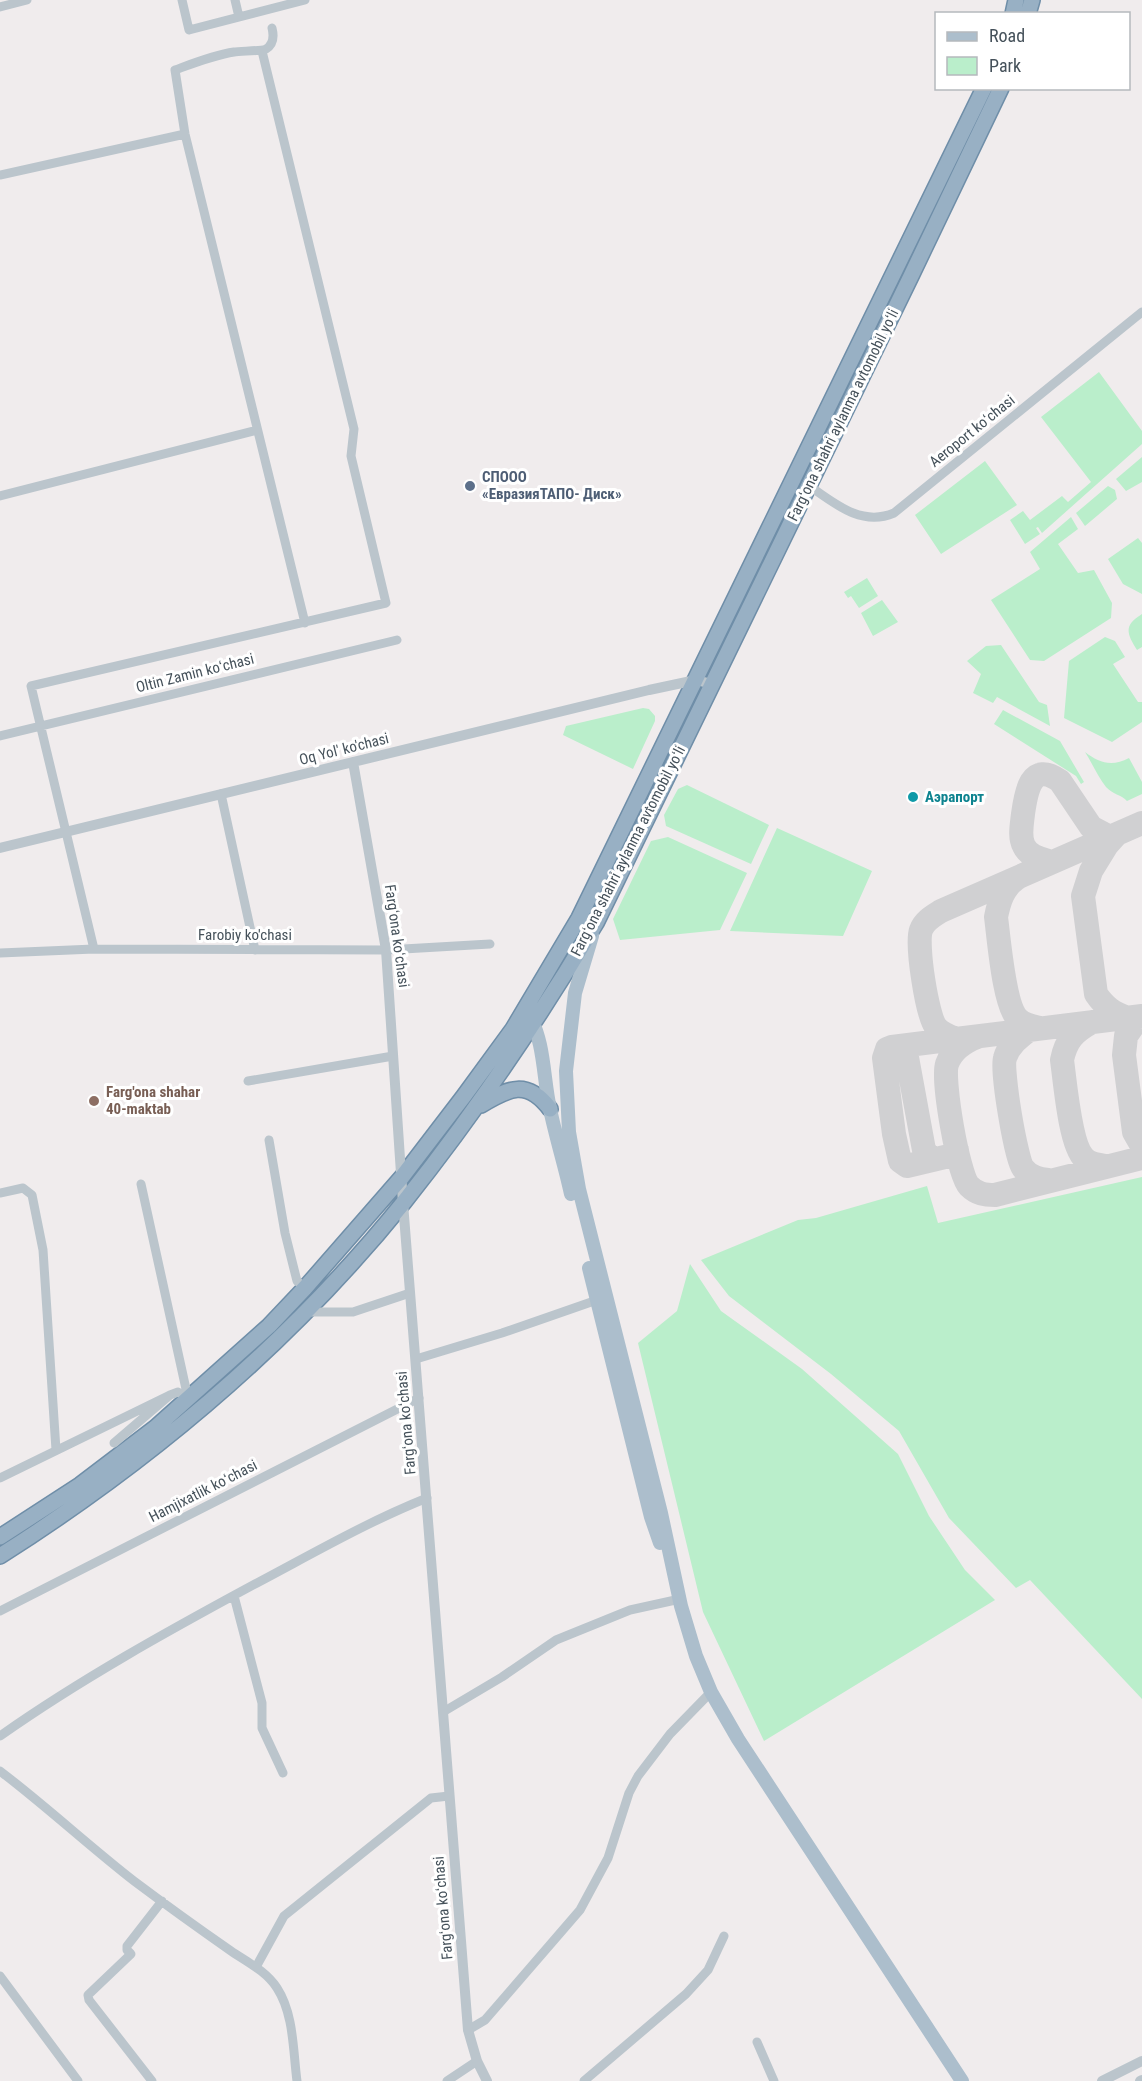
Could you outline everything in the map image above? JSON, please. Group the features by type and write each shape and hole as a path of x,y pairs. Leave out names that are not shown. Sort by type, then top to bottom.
{"highway":[{"name":"Fargʻona shahri aylanma avtomobil yoʻli","path":"0,1556 89,1497 164,1439 274,1343 403,1203 476,1108 534,1023 596,923 704,682 983,90"},
{"name":"Fargʻona shahri aylanma avtomobil yoʻli","path":"0,1537 118,1458 269,1326 402,1177 513,1029 555,962 579,918 808,485 1000,90"},
{"path":"476,1108 497,1095 515,1088 525,1089 542,1098 550,1109"}],"main road":[{"path":"596,923 575,993 566,1071 569,1132 579,1189 696,1656 711,1692 738,1739 962,2081"},
{"path":"525,1007 534,1023 543,1058 550,1109 651,1517 680,1599"}],"street":[{"path":"0,7 27,0"},
{"path":"182,0 189,30 302,0"},
{"path":"235,0 239,17"},
{"path":"272,28 274,35 272,43 262,51 252,49 228,52 175,70 185,134 304,623"},
{"path":"94,949 31,686 386,603 351,456 354,429 262,51"},
{"path":"0,176 185,134"},
{"name":"Aeroport koʻchasi","path":"808,485 856,515 872,519 884,518 894,513 1142,312"},
{"path":"0,496 257,430"},
{"name":"Oltin Zamin koʻchasi","path":"0,736 397,640"},
{"name":"Oq Yol' ko'chasi","path":"0,848 572,708 704,682"},
{"name":"Fargʻona koʻchasi","path":"353,762 387,950 403,1203 468,2030 477,2061 487,2081"},
{"path":"221,794 255,950"},
{"name":"Farobiy ko'chasi","path":"0,953 94,949 387,950 489,944"},
{"path":"248,1081 393,1056"},
{"path":"269,1140 285,1233 297,1281 305,1288"},
{"path":"141,1184 189,1398"},
{"path":"0,1193 23,1188 32,1195 43,1250 56,1450"},
{"path":"305,1312 353,1312 410,1293"},
{"path":"416,1359 502,1333 597,1300"},
{"path":"0,1478 170,1395 178,1392 189,1398"},
{"path":"114,1443 170,1395"},
{"name":"Hamjixatlik koʻchasi","path":"0,1611 419,1398"},
{"path":"0,1737 50,1701 110,1664 384,1515 427,1498"},
{"path":"234,1596 262,1703 262,1728 283,1773"},
{"path":"443,1712 502,1677 556,1640 630,1610 680,1599"},
{"path":"468,2030 485,2020 580,1910 608,1858 629,1794 638,1776 670,1734 711,1692"},
{"path":"0,1771 48,1808 133,1880 233,1953 256,1967 276,1986 284,2001 290,2023 297,2081"},
{"path":"256,1967 284,1916 430,1798 449,1796"},
{"path":"152,2081 89,2000 88,1995 131,1954 127,1946 162,1901"},
{"path":"584,2081 686,1994 708,1970 724,1936"},
{"path":"0,1976 78,2081"},
{"path":"757,2042 774,2081"},
{"path":"447,2081 477,2061"},
{"path":"1102,2081 1142,2061"}],"green space":[{"path":"1099,372 1142,431 1142,444 1042,533 1038,527 1036,528 1040,534 1025,544 1010,520 1023,511 1030,520 1062,496 1068,502 1091,482 1041,417"},
{"path":"1142,457 1142,482 1126,491 1116,479"},
{"path":"985,461 1017,505 941,554 915,515"},
{"path":"1108,486 1115,490 1117,499 1085,526 1076,513"},
{"path":"1071,517 1078,529 1058,544 1078,573 1094,570 1112,603 1111,618 1044,661 1030,660 991,600 1040,569 1030,552"},
{"path":"1138,538 1142,543 1142,594 1123,584 1108,559"},
{"path":"867,578 878,596 859,608 851,596 848,598 844,592"},
{"path":"882,600 898,622 873,636 861,613"},
{"path":"1142,614 1142,647 1137,650 1129,630 1132,622"},
{"path":"1105,637 1115,641 1125,657 1113,664 1138,702 1142,702 1142,722 1112,742 1064,718 1069,661"},
{"path":"1001,645 1039,702 1047,705 1050,726 997,697 993,703 973,693 981,674 967,661 986,646"},
{"path":"643,708 649,709 655,716 655,721 633,769 563,735 566,726"},
{"path":"1003,710 1060,741 1084,782 1081,784 1076,776 994,724"},
{"path":"1085,752 1095,759 1111,763 1129,758 1142,782 1142,794 1127,801 1108,789"},
{"path":"687,785 769,825 751,864 666,826 664,815 678,789"},
{"path":"777,828 872,871 843,936 730,931"},
{"path":"668,837 747,873 720,930 620,940 613,919 651,841"},
{"path":"1142,1177 1142,1699 1030,1580 1016,1588 949,1518 899,1431 831,1374 729,1296 701,1260 798,1220 816,1218 927,1186 938,1223"},
{"path":"690,1264 721,1311 802,1369 898,1454 929,1516 965,1570 995,1600 764,1741 703,1612 638,1343 677,1311"}],"taxiway":[{"path":"1052,862 1029,853 1022,839 1026,797 1028,788 1036,776 1050,775 1060,781 1091,827 1110,837"},
{"path":"1142,823 941,911 924,924 920,938 923,980 929,1009 936,1027 956,1039 1142,1016"},
{"path":"1116,835 1091,871 1083,896 1096,994 1110,1009 1128,1018"},
{"path":"1016,879 1002,896 996,917 1003,971 1013,1012 1023,1023 1040,1028"},
{"path":"1142,1018 1126,1036 1124,1055 1134,1132 1142,1146"},
{"path":"1092,1022 1072,1037 1062,1060 1069,1112 1079,1151 1089,1162 1106,1166"},
{"path":"1029,1030 1011,1046 1006,1054 1004,1066 1007,1096 1013,1132 1023,1168 1034,1177 1048,1180"},
{"path":"977,1037 955,1051 949,1059 946,1073 949,1106 960,1164 972,1189 981,1194 995,1195 1142,1158"},
{"path":"956,1039 892,1047 887,1049 884,1058 900,1161 907,1166 949,1156 957,1150"},
{"path":"910,1045 906,1052 924,1150 932,1160"}],"place":[{"name":"СПООО «ЕвразияТАПО- Диск»","path":"470,486"},
{"name":"Аэрапорт","path":"913,797"},
{"name":"Farg'ona shahar 40-maktab","path":"94,1101"}]}
